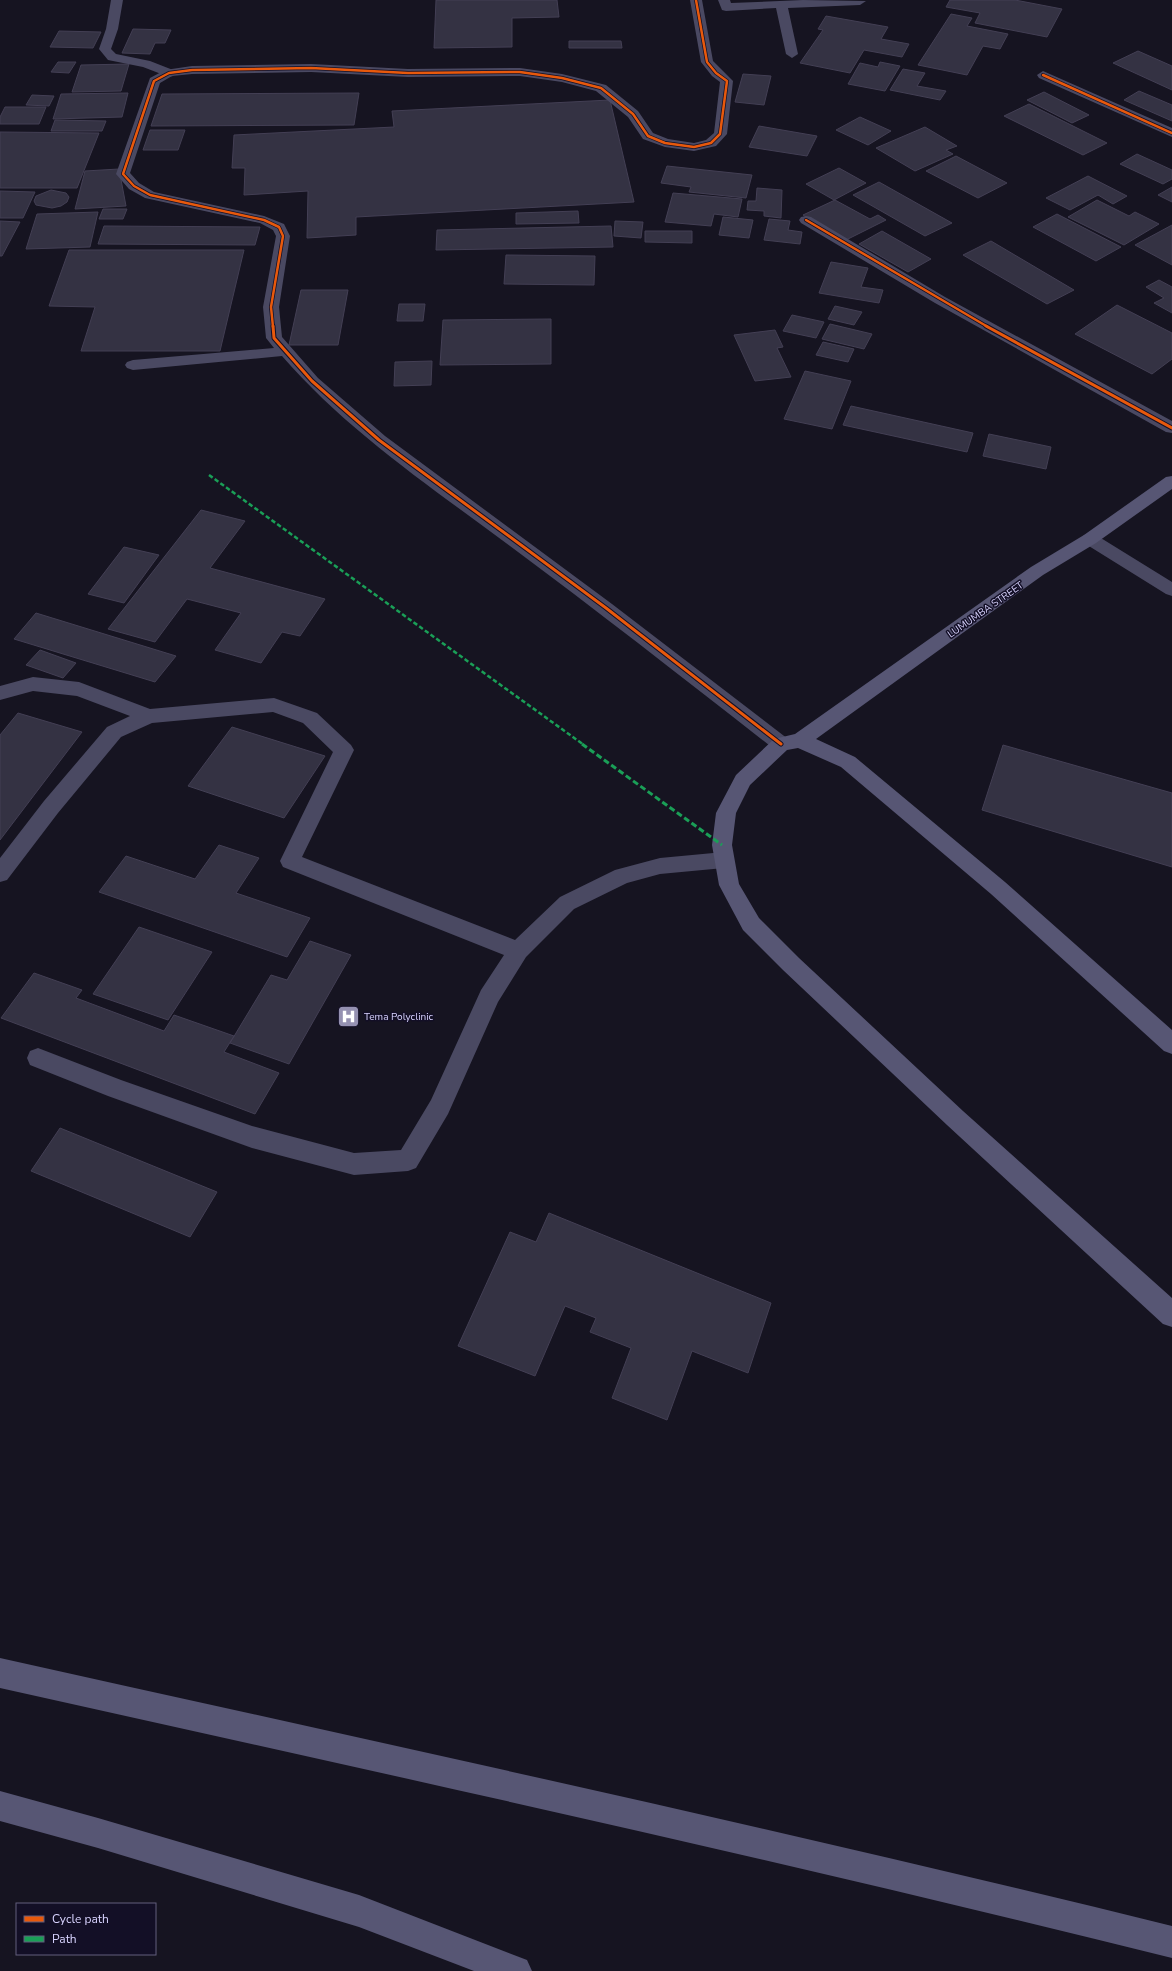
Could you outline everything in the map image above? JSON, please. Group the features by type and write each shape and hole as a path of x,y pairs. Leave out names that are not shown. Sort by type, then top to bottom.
{"main road":[{"name":"LUMUMBA STREET","path":"1172,481 1090,539 1037,572 791,742 743,780 726,813 722,845 729,885 751,924 791,964 955,1118 1172,1315"},
{"path":"791,742 848,762 998,888 1172,1044"},
{"path":"0,1674 528,1790 986,1896 1172,1942"},
{"path":"0,1806 98,1833 359,1911 469,1962 516,1971"}],"street":[{"path":"117,0 112,29 105,49 112,56 146,64 168,73"},
{"path":"696,0 707,62 716,73 727,81 720,134 711,143 694,147 665,144 648,136 633,114 601,88 555,77 520,72 408,73 312,68 192,70 168,73 154,81 123,174 134,186 150,195 264,220 279,227 283,236 271,307 274,338 287,351 312,382 379,440 606,608 791,742"},
{"path":"724,0 726,7 860,1"},
{"path":"781,5 792,54"},
{"path":"1043,75 1172,133"},
{"path":"806,220 940,300 1172,428"},
{"path":"132,365 287,351"},
{"path":"1090,539 1172,590"},
{"path":"0,693 33,684 79,689 149,716"},
{"path":"0,874 51,807 114,732 149,716 274,705 310,718 344,750 290,861 518,951"},
{"path":"38,1058 116,1089 252,1137 354,1164 408,1160 440,1107 489,997 518,951 567,903 622,876 660,866 724,860"}],"building":[{"path":"436,0 557,0 559,17 512,18 512,47 434,48"},
{"path":"950,0 1015,0 1062,9 1047,37 975,23 980,13 946,7"},
{"path":"951,14 972,18 967,26 1008,34 1000,49 983,46 967,75 918,65"},
{"path":"826,16 888,27 881,39 909,44 902,57 864,50 850,73 800,63 823,30 818,29"},
{"path":"133,29 171,30 165,43 155,43 150,54 122,53"},
{"path":"59,31 101,32 93,48 50,47"},
{"path":"569,41 621,41 622,48 569,48"},
{"path":"1138,51 1172,66 1172,90 1113,63"},
{"path":"58,62 76,62 69,73 51,72"},
{"path":"880,62 900,66 885,91 848,84 860,63 878,67"},
{"path":"129,64 121,91 72,92 81,65"},
{"path":"903,69 925,73 917,86 946,91 940,100 890,90"},
{"path":"743,74 771,76 764,105 735,102"},
{"path":"1139,91 1172,105 1172,121 1124,100"},
{"path":"1044,92 1089,115 1072,123 1027,100"},
{"path":"128,93 122,117 53,119 61,94"},
{"path":"359,93 354,125 151,126 162,94"},
{"path":"32,95 54,96 49,106 26,105"},
{"path":"610,100 634,202 356,217 356,235 307,238 308,191 244,195 245,168 232,168 234,135 394,127 392,111"},
{"path":"1029,104 1107,143 1083,155 1004,116"},
{"path":"5,107 46,107 39,124 0,124 0,117"},
{"path":"860,117 891,131 868,145 836,130"},
{"path":"55,120 106,121 102,131 51,131"},
{"path":"759,126 817,136 807,156 749,147"},
{"path":"925,127 957,146 946,150 953,154 915,171 876,148"},
{"path":"150,130 185,130 178,150 143,150"},
{"path":"0,132 99,133 77,188 0,188"},
{"path":"1137,154 1172,170 1172,179 1163,184 1120,164"},
{"path":"956,156 1007,183 978,198 926,171"},
{"path":"667,166 752,175 746,198 689,192 691,187 661,183"},
{"path":"839,168 866,183 834,200 806,184"},
{"path":"119,169 126,206 75,209 85,171"},
{"path":"1088,176 1127,196 1113,204 1098,195 1070,210 1046,198"},
{"path":"879,182 952,223 925,236 853,195"},
{"path":"1172,187 1172,202 1158,195"},
{"path":"757,188 782,190 781,218 764,216 764,211 747,210 748,201 756,201"},
{"path":"51,190 66,193 69,197 67,202 61,206 52,208 36,205 34,201 36,196"},
{"path":"0,191 35,192 23,218 0,218"},
{"path":"673,193 742,199 738,217 714,214 711,226 665,222"},
{"path":"835,200 870,219 878,215 886,220 846,240 803,215"},
{"path":"1097,200 1129,216 1135,212 1159,224 1124,245 1068,217"},
{"path":"103,209 127,209 123,219 99,219"},
{"path":"578,211 579,223 516,224 516,213"},
{"path":"98,212 90,247 26,249 37,214"},
{"path":"1057,214 1121,247 1096,261 1033,227"},
{"path":"723,217 753,220 749,238 719,235"},
{"path":"769,219 790,221 788,230 802,232 800,244 764,240"},
{"path":"0,221 20,222 2,256 0,256"},
{"path":"615,221 643,222 641,238 614,236"},
{"path":"1172,225 1172,265 1135,245"},
{"path":"104,226 260,227 255,245 98,244"},
{"path":"611,226 613,247 436,250 437,230"},
{"path":"645,231 692,231 692,243 645,242"},
{"path":"882,231 931,259 908,272 859,244"},
{"path":"991,241 1074,290 1047,304 963,255"},
{"path":"69,250 244,250 220,351 81,351 95,307 49,306"},
{"path":"506,255 595,256 594,285 504,284"},
{"path":"831,262 868,268 861,287 883,290 879,303 819,293"},
{"path":"1159,280 1172,287 1172,313 1154,303 1164,298 1146,287"},
{"path":"301,290 348,290 338,345 289,345"},
{"path":"399,304 425,304 423,321 397,321"},
{"path":"1117,305 1172,333 1172,359 1152,374 1075,334"},
{"path":"835,306 862,312 854,325 828,319"},
{"path":"792,315 824,322 816,338 783,331"},
{"path":"551,319 551,364 440,365 443,320"},
{"path":"830,324 872,334 864,349 822,339"},
{"path":"775,330 783,347 777,348 791,377 755,381 734,335"},
{"path":"823,342 854,349 848,362 816,355"},
{"path":"432,361 431,385 394,386 395,362"},
{"path":"805,371 851,381 832,429 784,419"},
{"path":"851,406 973,433 967,452 843,425"},
{"path":"989,434 1051,447 1046,469 983,456"},
{"path":"201,510 245,521 210,568 325,599 300,636 282,632 261,663 215,650 241,613 187,599 155,642 108,629"},
{"path":"124,547 159,555 124,603 88,594"},
{"path":"36,613 176,656 155,682 14,639"},
{"path":"40,650 76,663 63,678 26,665"},
{"path":"18,713 82,732 0,840 0,735"},
{"path":"232,727 325,756 284,818 188,786"},
{"path":"1003,745 1172,793 1172,867 982,810"},
{"path":"219,845 259,858 236,893 310,918 287,957 99,892 126,856 195,879"},
{"path":"139,927 212,952 168,1020 93,994"},
{"path":"310,941 351,955 289,1064 230,1043 271,975 287,980"},
{"path":"34,973 82,990 76,998 164,1031 174,1015 234,1036 224,1052 279,1073 255,1114 1,1018"},
{"path":"60,1128 217,1192 190,1237 31,1171"},
{"path":"549,1213 771,1303 748,1373 692,1351 667,1420 612,1398 631,1348 590,1332 596,1318 565,1306 535,1376 458,1346 510,1232 536,1242"}],"marked path":[{"path":"209,475 722,845"}],"cycle path":[{"path":"696,0 707,62 716,73 727,81 720,134 711,143 694,147 665,143 648,136 633,114 601,88 562,78 520,72 408,73 311,68 192,70 169,73 154,81 123,174 134,186 150,195 264,220 279,227 283,236 271,307 274,338 312,381 379,440 606,608 781,744"},
{"path":"1043,75 1172,133"},
{"path":"806,220 940,300 1172,428"}],"place":[{"name":"Tema Polyclinic","path":"348,1016"}]}
